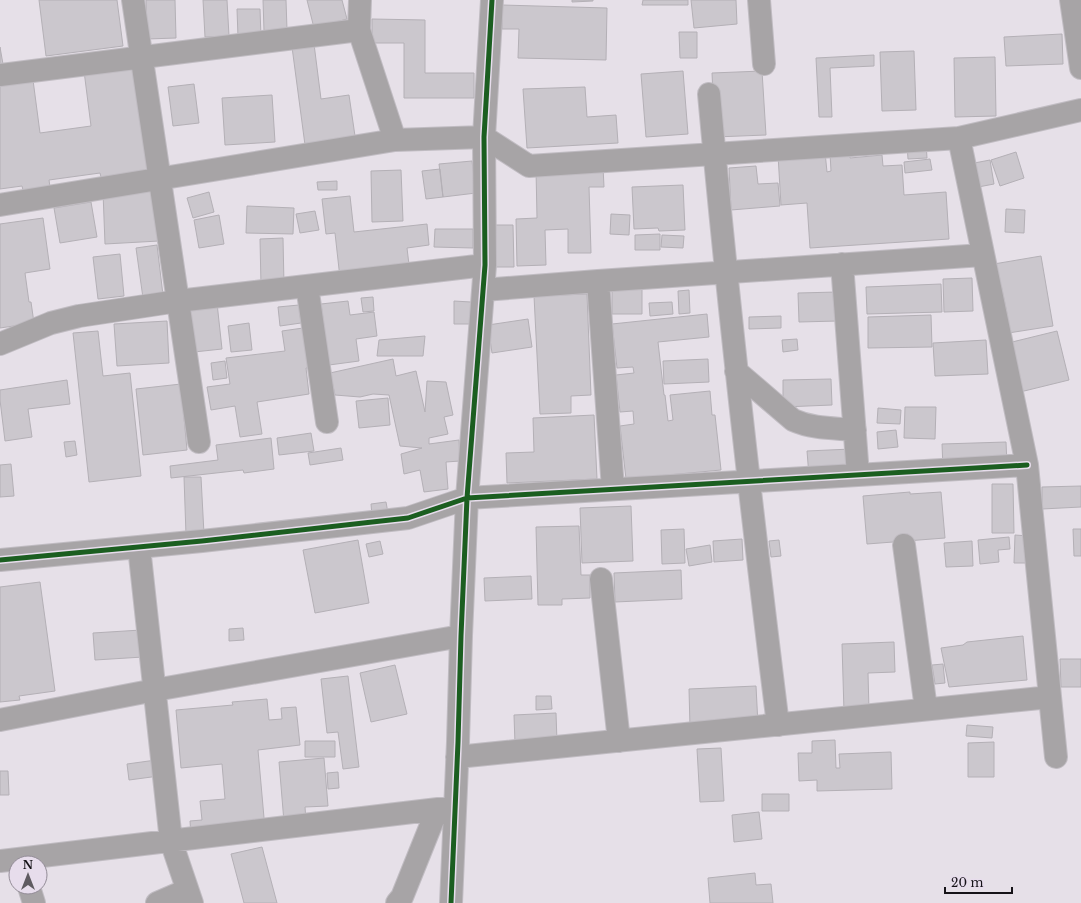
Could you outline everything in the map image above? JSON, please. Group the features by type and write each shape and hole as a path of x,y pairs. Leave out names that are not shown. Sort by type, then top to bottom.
{"street":[{"path":"133,0 199,442"},
{"path":"360,0 359,30 395,140"},
{"path":"397,903 402,897 446,808 458,757 460,636 467,498 485,265 484,137 492,0"},
{"path":"758,0 764,64"},
{"path":"1071,0 1081,68"},
{"path":"0,75 359,30"},
{"path":"709,94 748,482 778,724"},
{"path":"0,205 160,180 395,140 484,137 530,166 959,138 1081,110"},
{"path":"959,138 1027,466 1056,757"},
{"path":"483,290 983,255"},
{"path":"842,264 858,475"},
{"path":"0,344 52,322 79,316 178,301 485,265"},
{"path":"598,281 613,489"},
{"path":"308,286 327,422"},
{"path":"736,371 793,420 802,424 816,427 855,430"},
{"path":"0,560 202,541 408,518 467,498 1027,466"},
{"path":"904,545 926,709"},
{"path":"139,547 171,841 190,896 157,903"},
{"path":"601,579 619,740"},
{"path":"0,720 155,690 460,636"},
{"path":"458,757 1050,697"},
{"path":"48,857 446,808"},
{"path":"446,808 451,903"}],"building":[{"path":"39,0 117,0 123,46 46,56"},
{"path":"146,0 175,0 176,38 147,39"},
{"path":"203,0 227,0 229,36 205,37"},
{"path":"263,0 286,0 287,30 264,31"},
{"path":"307,0 342,0 347,19 314,28"},
{"path":"572,0 593,0 593,1 572,2"},
{"path":"643,0 688,0 688,5 642,5"},
{"path":"691,0 736,0 737,24 694,28"},
{"path":"502,5 607,8 606,60 518,58 519,29 502,29"},
{"path":"237,9 260,9 261,37 238,37"},
{"path":"372,19 425,20 425,73 474,73 474,98 404,98 404,43 372,43"},
{"path":"679,32 697,32 697,58 680,58"},
{"path":"1062,34 1063,64 1006,66 1004,37"},
{"path":"314,44 321,99 349,95 355,136 305,145 292,47"},
{"path":"0,47 4,70 0,71"},
{"path":"914,51 916,110 882,111 880,52"},
{"path":"874,55 874,66 830,68 832,117 819,117 816,58"},
{"path":"995,57 996,116 955,117 954,58"},
{"path":"138,64 152,170 101,177 100,173 49,180 50,187 23,190 22,186 0,189 0,84 33,80 40,133 91,126 84,71"},
{"path":"683,71 688,134 646,137 641,74"},
{"path":"762,71 766,135 715,137 712,73"},
{"path":"194,84 199,123 173,126 168,87"},
{"path":"585,87 587,117 616,115 618,143 527,148 523,89"},
{"path":"272,95 275,142 225,145 222,98"},
{"path":"926,143 927,158 908,159 907,144"},
{"path":"850,151 850,158 882,155 883,166 902,165 904,195 946,192 949,239 810,248 807,203 781,205 778,155 825,152 827,172 831,171 830,153"},
{"path":"1016,152 1024,178 1000,186 991,160"},
{"path":"930,159 932,170 905,173 904,162"},
{"path":"990,160 994,184 973,188 969,164"},
{"path":"472,161 476,193 443,197 439,164"},
{"path":"756,166 758,184 778,183 780,206 731,210 729,168"},
{"path":"603,167 604,187 589,187 591,253 568,253 568,229 545,230 546,265 517,266 516,219 537,218 536,169"},
{"path":"440,169 443,197 426,199 422,171"},
{"path":"401,170 403,221 372,222 371,171"},
{"path":"337,181 337,190 318,190 317,182"},
{"path":"683,185 685,230 659,231 658,228 634,229 632,187"},
{"path":"156,189 159,241 105,244 103,192"},
{"path":"209,192 214,212 193,218 187,198"},
{"path":"350,196 354,232 427,224 429,245 407,248 410,273 340,278 335,233 326,234 322,199"},
{"path":"91,202 97,237 60,243 54,208"},
{"path":"247,206 294,208 293,234 246,233"},
{"path":"1006,209 1025,210 1024,233 1005,232"},
{"path":"315,211 319,230 300,233 296,214"},
{"path":"611,214 630,215 629,235 610,234"},
{"path":"219,215 224,244 199,248 194,220"},
{"path":"43,218 50,269 25,273 29,302 31,302 34,323 0,328 0,224"},
{"path":"489,225 513,225 514,267 490,267"},
{"path":"435,229 473,229 473,248 434,247"},
{"path":"660,234 660,250 635,250 635,235"},
{"path":"662,235 684,236 683,248 661,247"},
{"path":"283,238 284,285 261,285 260,239"},
{"path":"157,245 163,295 143,298 136,248"},
{"path":"120,254 124,296 98,299 93,257"},
{"path":"1041,256 1053,326 1002,334 1007,314 1001,285 992,286 988,265"},
{"path":"972,278 973,311 944,312 943,279"},
{"path":"941,284 942,312 867,314 866,287"},
{"path":"612,287 642,287 642,314 612,314"},
{"path":"689,290 690,313 679,314 678,291"},
{"path":"837,292 838,321 799,322 798,293"},
{"path":"587,294 591,395 571,396 571,413 540,414 534,296"},
{"path":"373,297 374,311 363,312 361,298"},
{"path":"348,301 350,315 374,312 377,336 356,339 359,361 329,365 321,304"},
{"path":"454,301 471,302 471,324 454,324"},
{"path":"672,302 673,314 650,316 649,303"},
{"path":"217,303 222,349 194,352 189,306"},
{"path":"299,305 301,323 280,326 278,307"},
{"path":"707,314 709,337 658,342 668,421 673,420 670,395 710,391 712,415 715,415 721,470 626,479 620,426 634,424 633,411 620,412 616,375 634,373 633,367 617,368 612,324"},
{"path":"931,315 932,347 868,348 868,317"},
{"path":"781,316 781,328 749,329 749,317"},
{"path":"528,319 532,347 492,353 488,325"},
{"path":"167,321 169,363 117,366 114,324"},
{"path":"249,323 252,350 231,352 228,326"},
{"path":"303,328 308,368 306,368 309,394 257,402 262,434 240,437 235,406 211,410 207,387 230,384 226,358 285,351 282,331"},
{"path":"98,331 103,376 130,373 141,476 89,482 73,333"},
{"path":"1057,331 1069,380 1016,393 1004,344"},
{"path":"425,336 423,356 377,356 379,340"},
{"path":"797,339 798,350 783,352 782,340"},
{"path":"986,340 988,374 935,376 933,343"},
{"path":"393,359 396,376 416,371 425,412 427,381 446,382 453,415 444,417 448,434 429,438 429,444 459,440 460,461 446,462 448,489 424,492 420,470 404,474 401,454 422,448 400,446 389,395 373,394 360,397 335,395 330,373"},
{"path":"708,359 709,382 664,384 663,361"},
{"path":"225,361 227,378 213,380 211,363"},
{"path":"831,379 832,405 783,407 783,380"},
{"path":"67,380 70,404 28,409 32,437 5,441 0,390"},
{"path":"181,384 187,450 143,455 136,389"},
{"path":"388,398 390,425 359,428 356,401"},
{"path":"905,407 936,407 935,439 904,438"},
{"path":"878,408 901,410 900,424 877,423"},
{"path":"594,415 597,479 507,483 506,453 534,452 533,418"},
{"path":"896,430 898,447 878,449 877,432"},
{"path":"311,433 314,451 279,455 277,438"},
{"path":"271,438 274,469 244,473 243,470 171,478 170,466 218,460 216,445"},
{"path":"75,441 77,455 66,457 64,442"},
{"path":"1006,442 1007,465 943,468 942,444"},
{"path":"341,448 343,460 310,465 308,453"},
{"path":"851,449 852,474 809,476 807,451"},
{"path":"11,464 14,496 0,497 0,465"},
{"path":"184,477 201,477 204,534 186,535"},
{"path":"992,484 1013,484 1014,533 992,533"},
{"path":"1081,486 1081,507 1042,509 1042,487"},
{"path":"910,492 910,494 941,492 945,538 867,544 863,496"},
{"path":"386,502 388,513 372,515 371,504"},
{"path":"631,506 633,561 582,563 580,508"},
{"path":"579,526 581,575 590,575 590,598 562,599 562,605 538,605 536,527"},
{"path":"684,529 685,563 662,564 661,530"},
{"path":"1073,529 1081,529 1081,556 1074,556"},
{"path":"1015,535 1029,536 1028,563 1014,563"},
{"path":"1009,537 1010,549 998,550 999,562 980,564 978,540"},
{"path":"742,539 743,560 714,562 713,541"},
{"path":"358,540 369,603 315,613 303,550"},
{"path":"779,540 781,556 771,557 769,541"},
{"path":"380,541 383,554 369,557 366,544"},
{"path":"972,541 973,566 946,567 944,543"},
{"path":"710,545 712,562 689,566 686,549"},
{"path":"681,570 682,599 615,602 614,573"},
{"path":"531,576 532,599 485,601 484,578"},
{"path":"40,582 55,691 19,696 20,700 0,702 0,587"},
{"path":"243,628 244,640 229,641 229,629"},
{"path":"141,630 143,657 95,660 93,633"},
{"path":"1023,636 1027,680 949,687 941,648 963,645 967,642"},
{"path":"894,642 895,672 868,673 869,711 844,712 842,644"},
{"path":"1060,659 1081,659 1081,687 1061,687"},
{"path":"943,664 945,683 935,684 932,665"},
{"path":"395,665 407,714 371,722 360,673"},
{"path":"348,676 359,767 343,769 338,732 327,733 321,679"},
{"path":"756,686 758,725 690,727 689,689"},
{"path":"536,696 551,696 552,709 536,710"},
{"path":"267,699 269,720 282,719 281,708 296,707 300,745 258,750 265,829 191,836 190,821 202,820 200,801 225,799 222,764 181,768 176,710 233,705 232,702"},
{"path":"556,713 557,742 515,744 514,715"},
{"path":"967,725 993,727 992,738 966,736"},
{"path":"835,740 836,768 840,768 839,754 891,752 892,789 817,791 817,780 799,781 798,753 812,753 812,741"},
{"path":"305,741 335,741 335,757 305,757"},
{"path":"994,742 994,777 968,777 968,743"},
{"path":"721,748 724,801 700,802 697,749"},
{"path":"324,758 328,806 305,807 306,820 284,822 279,762"},
{"path":"156,760 159,776 129,780 127,764"},
{"path":"0,771 8,771 9,795 0,795"},
{"path":"338,772 339,788 328,789 327,773"},
{"path":"762,794 789,794 789,811 762,811"},
{"path":"759,812 762,839 734,842 732,815"},
{"path":"262,847 277,903 244,903 231,854"},
{"path":"755,873 756,885 771,884 773,903 710,903 708,878"}],"cycle path":[{"path":"451,903 467,498 485,265 484,137 492,0"},
{"path":"0,560 202,541 408,518 467,498 1027,465"}]}
